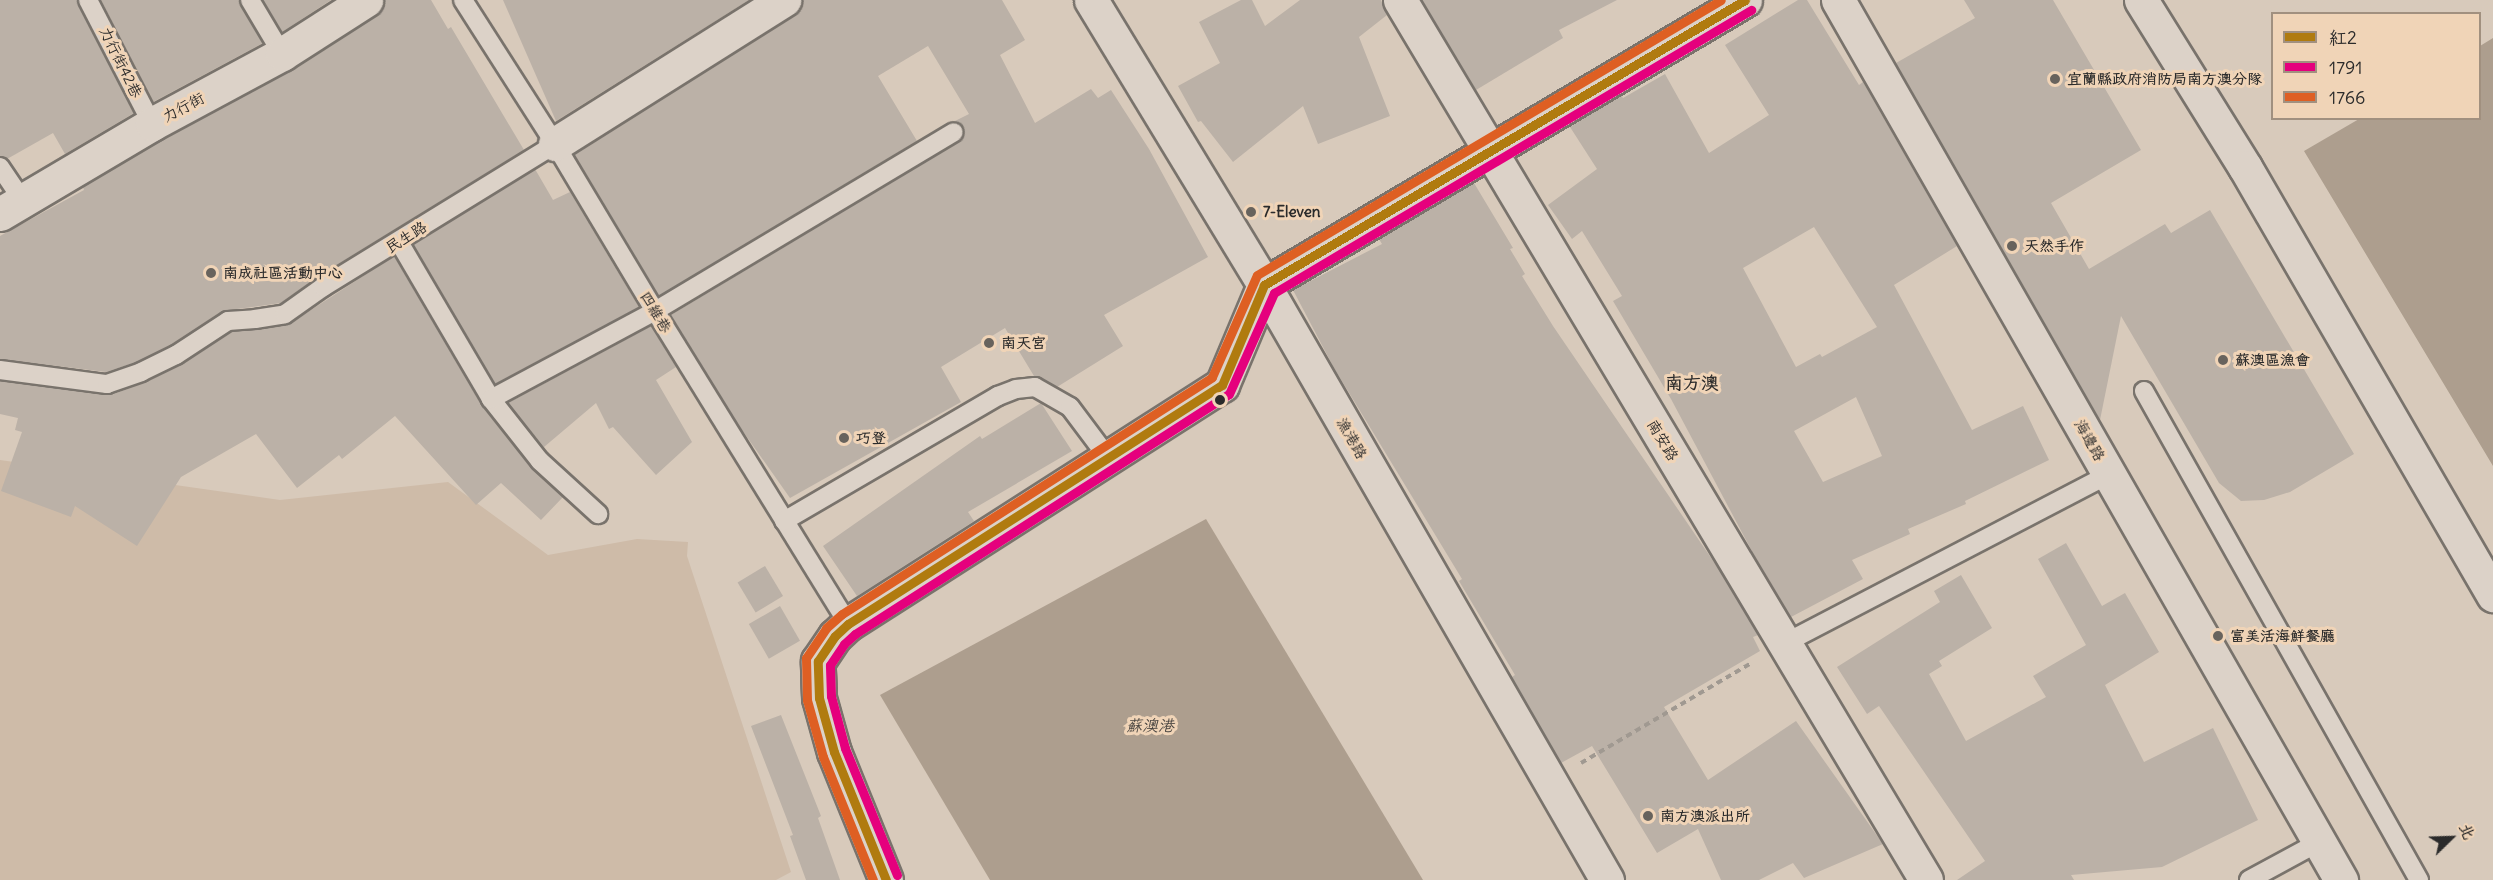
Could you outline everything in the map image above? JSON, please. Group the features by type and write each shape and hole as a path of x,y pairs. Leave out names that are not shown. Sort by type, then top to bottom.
{"street":[{"name":"力行街","path":"11,207 152,124 282,54 366,0"},
{"name":"民生路","path":"555,144 784,0"},
{"name":"漁港路","path":"1091,0 1264,285 1607,880"},
{"name":"南安路","path":"1400,0 1926,880"},
{"path":"886,880 834,752 819,698 818,661 835,636 848,624 1222,385 1264,285 1745,0"},
{"name":"海邊路","path":"1838,0 2341,880"},
{"path":"2141,0 2245,167 2493,596"}],"lane":[{"name":"力行街42巷","path":"88,0 152,124"},
{"path":"250,0 282,54"},
{"name":"四維巷","path":"463,0 555,144 848,624"},
{"path":"491,399 655,311 954,132"},
{"name":"民生路","path":"0,370 107,384 141,372 176,355 228,321 285,314 555,144"},
{"path":"0,166 11,207"},
{"path":"399,242 491,399 540,460 598,514"},
{"path":"784,521 998,396 1016,389 1035,387 1070,407 1109,459"},
{"path":"2144,391 2419,880"},
{"path":"1785,644 2109,474"},
{"path":"2249,880 2319,842"}],"path":[{"path":"1550,781 1785,644"}],"shaded area":[{"path":"0,460 280,500 448,482 548,555 637,539 688,542 687,556 791,872 776,880 0,880"}],"water":[{"path":"2493,38 2493,466 2304,151 2357,120 2481,120 2481,45"},
{"name":"蘇澳港","path":"1206,519 1423,880 990,880 880,695"}],"building":[{"path":"0,0 77,0 134,113 65,154 53,133 7,159 0,156"},
{"path":"101,0 239,0 263,43 153,102"},
{"path":"263,0 331,0 282,32"},
{"path":"385,0 431,0 448,29 451,27 524,150 317,277 281,303 222,311 170,345 137,362 106,372 0,359 0,236 84,190 83,187 161,140 292,70 376,16"},
{"path":"503,0 749,0 556,121"},
{"path":"803,0 1002,0 1025,40 1000,55 1035,123 1091,89 1098,98 1111,90 1149,149 1208,257 1104,315 1123,346 1057,387 1034,376 1005,328 941,367 961,402 790,498 735,420 671,315 963,138 964,127 955,121 969,114 928,46 878,76 917,141 659,296 574,154 794,16"},
{"path":"1241,0 1252,0 1265,26 1300,0 1381,0 1387,15 1359,37 1390,116 1318,144 1303,106 1233,162 1201,121 1198,122 1178,86 1220,63 1199,22"},
{"path":"1422,0 1617,0 1559,30 1563,38 1476,90"},
{"path":"1798,0 1807,0 1859,85 1863,82 1957,246 1894,285 1972,430 2023,406 2049,460 1965,501 1966,504 1908,529 1910,534 1852,560 1863,579 1791,617 1754,555 1671,399 1613,301 1622,296 1582,231 1572,239 1548,205 1597,169 1570,127 1621,95 1623,98 1665,74 1709,153 1769,115 1725,45","holes":["1814,227 1877,327 1822,357 1820,354 1796,367 1743,268","1856,397 1882,456 1823,482 1794,431"]},
{"path":"1964,0 2053,0 2141,150 2051,203 2089,269 2165,224 2171,233 2210,210 2354,454 2290,492 2264,500 2241,501 2219,483 2121,316 2100,420 1896,63 1975,18"},
{"path":"535,169 553,200 570,192 639,307 495,384 413,244"},
{"path":"1474,183 1513,248 1510,249 1525,274 1522,276 1553,326 1720,571 1758,635 1753,637 1760,651 1664,707 1708,780 1796,721 1883,844 1804,878 1793,863 1759,880 1721,880 1698,829 1657,853 1592,746 1561,763 1512,677 1515,675 1459,581 1462,579 1334,368 1293,290 1382,244 1379,239"},
{"path":"394,256 482,406 531,468 563,497 541,520 501,483 476,505 395,416 342,459 339,455 297,488 256,434 181,477 137,546 75,506 71,517 1,491 22,432 15,430 18,418 0,414 0,381 111,395 146,382 181,365 232,332 291,323"},
{"path":"651,326 676,367 656,380 692,442 656,475 613,427 609,429 596,403 544,447 508,403"},
{"path":"1041,403 1072,451 968,512 974,521 857,596 823,546 980,436 982,439"},
{"path":"2066,543 2102,606 2125,593 2159,652 2105,685 2144,762 2213,728 2258,820 2162,867 2071,875 2074,880 1957,880 1985,861 1879,706 1867,714 1837,667 1940,602 1934,591 1961,575 1992,628 1939,661 1942,666 1929,674 1966,741 2046,697 2033,676 2086,645 2038,559"},
{"path":"765,566 783,596 756,612 738,582"},
{"path":"780,606 800,641 769,659 749,624"},
{"path":"781,715 821,816 818,818 840,880 806,880 790,836 793,835 751,726"}],"transit line":[{"name":"1766","path":"873,880 823,757 807,700 806,658 826,628 842,614 1212,377 1257,275 1721,0"},
{"name":"紅2","path":"886,880 834,752 819,698 818,661 835,636 848,624 1222,385 1264,285 1745,0"},
{"name":"1791","path":"897,875 845,748 831,696 830,665 844,644 855,634 1229,394 1274,293 1751,10"}],"place":[{"name":"宜蘭縣政府消防局南方澳分隊","path":"2055,79"},
{"name":"7-Eleven","path":"1251,212"},
{"name":"天然手作","path":"2012,246"},
{"name":"南成社區活動中心","path":"211,273"},
{"name":"南天宮","path":"989,343"},
{"name":"蘇澳區漁會","path":"2223,360"},
{"name":"巧登","path":"844,438"},
{"name":"富美活海鮮餐廳","path":"2218,636"},
{"name":"南方澳派出所","path":"1648,816"}],"district":[{"name":"南方澳","path":"1692,383"}]}
